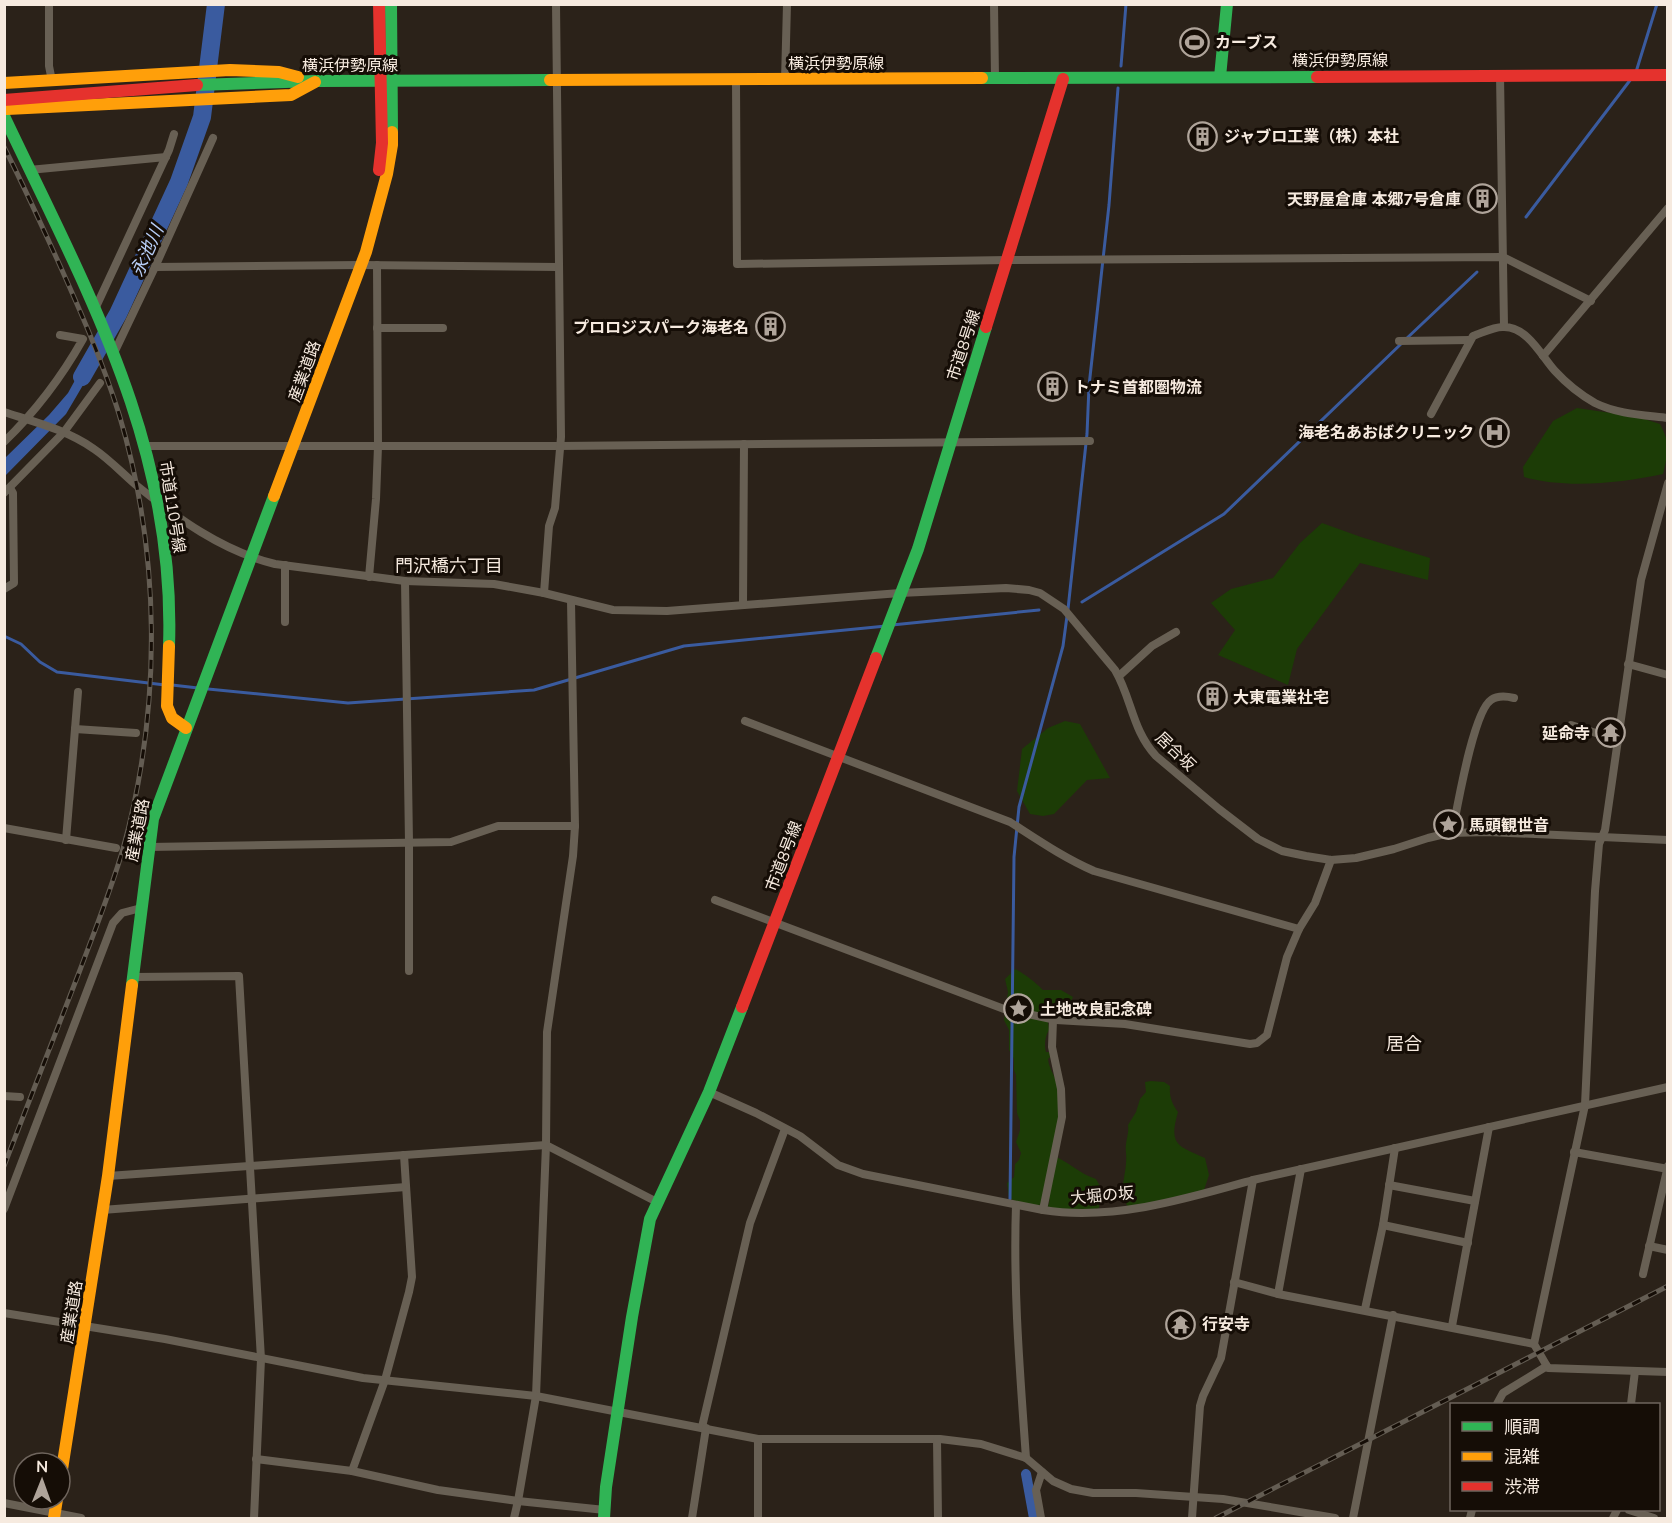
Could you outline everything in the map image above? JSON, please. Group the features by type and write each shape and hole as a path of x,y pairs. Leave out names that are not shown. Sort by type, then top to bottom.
{"main road":[{"path":"379,4 386,81"},
{"path":"386,81 391,4"},
{"path":"1220,78 1227,4"},
{"path":"4,83 230,70 279,72 316,81"},
{"name":"横浜伊勢原線","path":"4,100 226,83 316,81 556,82 1668,75"},
{"name":"市道8号線","path":"604,1514 617,1413 648,1230 657,1202 710,1092 918,549 949,442 1063,79"},
{"path":"4,109 291,95 316,81"},
{"name":"産業道路","path":"65,1451 108,1176 148,847 156,808 361,265 376,217 386,81"},
{"path":"4,116 97,312"},
{"name":"市道110号線","path":"97,312 129,391 146,446 158,502 170,624 167,706 172,718 186,728"}],"street":[{"path":"49,4 49,66 52,81"},
{"path":"544,593 549,526 555,508 561,446 556,4"},
{"path":"785,80 787,4"},
{"path":"994,4 995,79"},
{"path":"1500,75 1504,326"},
{"path":"736,81 737,264 1503,257 1591,301"},
{"path":"97,312 174,134"},
{"path":"113,351 155,267 213,138"},
{"path":"29,170 166,157"},
{"path":"1543,356 1668,208"},
{"path":"155,267 377,265 558,267"},
{"path":"369,577 378,446 377,265"},
{"path":"1431,414 1473,336 1504,326 1522,334 1568,384 1596,403 1630,413 1668,418"},
{"path":"377,328 443,328"},
{"path":"4,442 29,420 57,383 83,339 60,335"},
{"path":"1399,342 1470,340"},
{"path":"4,589 14,583 13,493 7,490 61,431 100,383"},
{"path":"4,412 61,431 93,449 158,502 215,541 262,561 369,577 494,584 544,593 613,610 667,611 900,593 1016,588 1029,590 1058,604 1072,617 1117,673 1152,646 1176,632"},
{"path":"146,446 561,446 1087,441"},
{"path":"743,605 744,444"},
{"path":"1668,483 1641,580 1605,830 1599,844 1585,1105 1534,1344 1548,1368 1668,1372"},
{"path":"285,565 285,622"},
{"path":"405,580 409,971"},
{"path":"514,1518 536,1396 546,1145 548,1022 573,856 575,826 571,601"},
{"path":"1628,664 1668,675"},
{"name":"居合坂","path":"1117,673 1145,744 1219,809 1251,834 1274,848 1331,860 1365,856 1428,838 1452,834 1488,832 1668,840"},
{"path":"66,840 78,692"},
{"path":"1452,834 1472,742 1488,702 1499,696 1514,698"},
{"path":"745,721 1017,827 1073,862 1094,872 1299,929"},
{"path":"1571,725 1618,741"},
{"path":"75,729 136,733"},
{"path":"148,847 451,842 498,826 575,826"},
{"path":"4,828 116,848"},
{"path":"715,900 1013,1011 1053,1020 1125,1024 1251,1044 1257,1043 1267,1035 1287,957 1299,929 1315,903 1331,860"},
{"path":"4,1209 113,923 122,914 141,908"},
{"path":"133,977 239,976 261,1359 254,1518"},
{"path":"1043,1210 1062,1117 1061,1089 1052,1047 1053,1020"},
{"name":"大堀の坂","path":"710,1092 785,1129 819,1149 838,1165 863,1174 1043,1210 1088,1213 1192,1198 1253,1180 1668,1087"},
{"path":"4,1096 20,1097"},
{"path":"1452,1326 1489,1126"},
{"path":"692,1518 704,1427 750,1223 785,1129"},
{"path":"108,1176 546,1145 657,1202"},
{"path":"1365,1309 1383,1225 1395,1148"},
{"path":"1574,1152 1667,1168 1643,1274"},
{"path":"352,1471 385,1380 409,1292 411,1277 404,1155"},
{"path":"1278,1294 1301,1170"},
{"path":"1192,1518 1200,1406 1221,1358 1253,1180"},
{"path":"1389,1185 1475,1201"},
{"path":"102,1210 406,1187"},
{"path":"1016,1204 1016,1314 1026,1458"},
{"path":"1383,1225 1468,1243"},
{"path":"1650,1246 1668,1250"},
{"path":"1234,1282 1278,1294 1365,1309 1534,1344"},
{"path":"4,1313 385,1380 536,1396 758,1439 937,1439 981,1444 1026,1458 1053,1481 1071,1489 1223,1499 1335,1518"},
{"path":"1353,1518 1394,1315"},
{"path":"1498,1403 1503,1394 1547,1366"},
{"path":"1631,1403 1635,1371"},
{"path":"758,1439 758,1518"},
{"path":"937,1439 938,1518"},
{"path":"256,1459 352,1471 438,1490 604,1514"},
{"path":"1041,1518 1036,1490 1042,1472"},
{"path":"4,1503 55,1516 81,1518"},
{"path":"1634,1511 1653,1518"}],"green space":[{"path":"1577,408 1638,417 1660,424 1668,449 1663,474 1629,480 1575,484 1524,477 1523,467 1553,421"},
{"path":"1322,523 1430,558 1428,580 1360,563 1297,649 1288,685 1218,655 1235,630 1211,603 1231,589 1273,578 1300,543"},
{"path":"1065,721 1080,724 1110,778 1087,780 1054,814 1043,816 1030,814 1017,791 1022,749 1048,728"},
{"path":"1015,969 1043,990 1061,990 1073,997 1065,1013 1048,1022 1049,1030 1045,1041 1046,1052 1049,1052 1048,1059 1060,1098 1052,1155 1096,1179 1101,1188 1099,1208 1087,1211 1050,1209 1048,1206 1050,1199 1037,1206 1009,1198 1007,1183 1014,1177 1015,1164 1021,1153 1016,1142 1020,1121 1017,1113 1014,1059 1009,1050 1009,1030 1004,1020 1008,992 1005,979"},
{"path":"1145,1082 1164,1082 1170,1086 1171,1100 1178,1112 1175,1138 1188,1151 1205,1158 1209,1175 1204,1190 1129,1208 1123,1192 1128,1125 1136,1112 1140,1099 1146,1092"}],"water":[{"path":"91,351 96,363 66,414 5,476 5,458 68,393"}],"waterway":[{"name":"永池川","path":"82,377 118,314 179,182 202,117 216,4"},
{"path":"1121,66 1126,4"},
{"path":"1636,72 1657,4"},
{"path":"1526,217 1631,79"},
{"path":"1068,609 1109,205 1118,88"},
{"path":"1406,339 1477,272"},
{"path":"1082,602 1224,514 1402,343"},
{"path":"892,625 1039,610"},
{"path":"1010,1199 1014,857 1019,807 1063,646 1067,616"},
{"path":"208,689 348,703 534,690 684,646 886,626"},
{"path":"4,636 21,644 40,662 57,672 165,685"},
{"path":"172,685 198,688"},
{"path":"1026,1474 1034,1518"}],"railway":[{"path":"4,147 82,316 119,414 133,467 143,521 149,576 151,631 150,686 145,741 136,795 123,849 97,925 4,1166"},
{"path":"1216,1518 1668,1286"}],"traffic: fast":[{"path":"391,4 392,132"},
{"path":"1220,77 1227,4"},
{"path":"982,78 1317,77"},
{"path":"197,85 316,81 550,80"},
{"path":"4,116 94,307 120,371 141,436 158,503 167,573 169,646"},
{"path":"876,658 918,549 986,327"},
{"path":"132,985 153,819 274,496"},
{"path":"604,1518 606,1487 632,1317 650,1219 709,1092 742,1007"}],"traffic: slow":[{"path":"4,83 230,70 279,72 298,77"},
{"path":"550,80 982,78"},
{"path":"7,109 291,95 315,82"},
{"path":"274,496 366,252 387,174 392,132"},
{"path":"169,646 167,706 172,718 186,728"},
{"path":"65,1451 108,1176 132,985"},
{"path":"54,1518 55,1511"}],"traffic: jam":[{"path":"379,4 382,143 379,170"},
{"path":"1317,77 1668,75"},
{"path":"986,327 1063,79"},
{"path":"4,100 197,85"},
{"path":"742,1007 876,658"}],"place":[{"name":"カーブス","path":"1194,42"},
{"name":"ジャブロ工業（株）本社","path":"1203,136"},
{"name":"天野屋倉庫 本郷7号倉庫","path":"1482,199"},
{"name":"プロロジスパーク海老名","path":"770,327"},
{"name":"トナミ首都圏物流","path":"1053,387"},
{"name":"海老名あおばクリニック","path":"1495,432"},
{"name":"大東電業社宅","path":"1212,697"},
{"name":"延命寺","path":"1611,733"},
{"name":"馬頭観世音","path":"1448,825"},
{"name":"土地改良記念碑","path":"1019,1009"},
{"name":"行安寺","path":"1181,1324"}],"district":[{"name":"門沢橋六丁目","path":"449,566"},
{"name":"居合","path":"1404,1044"}]}
